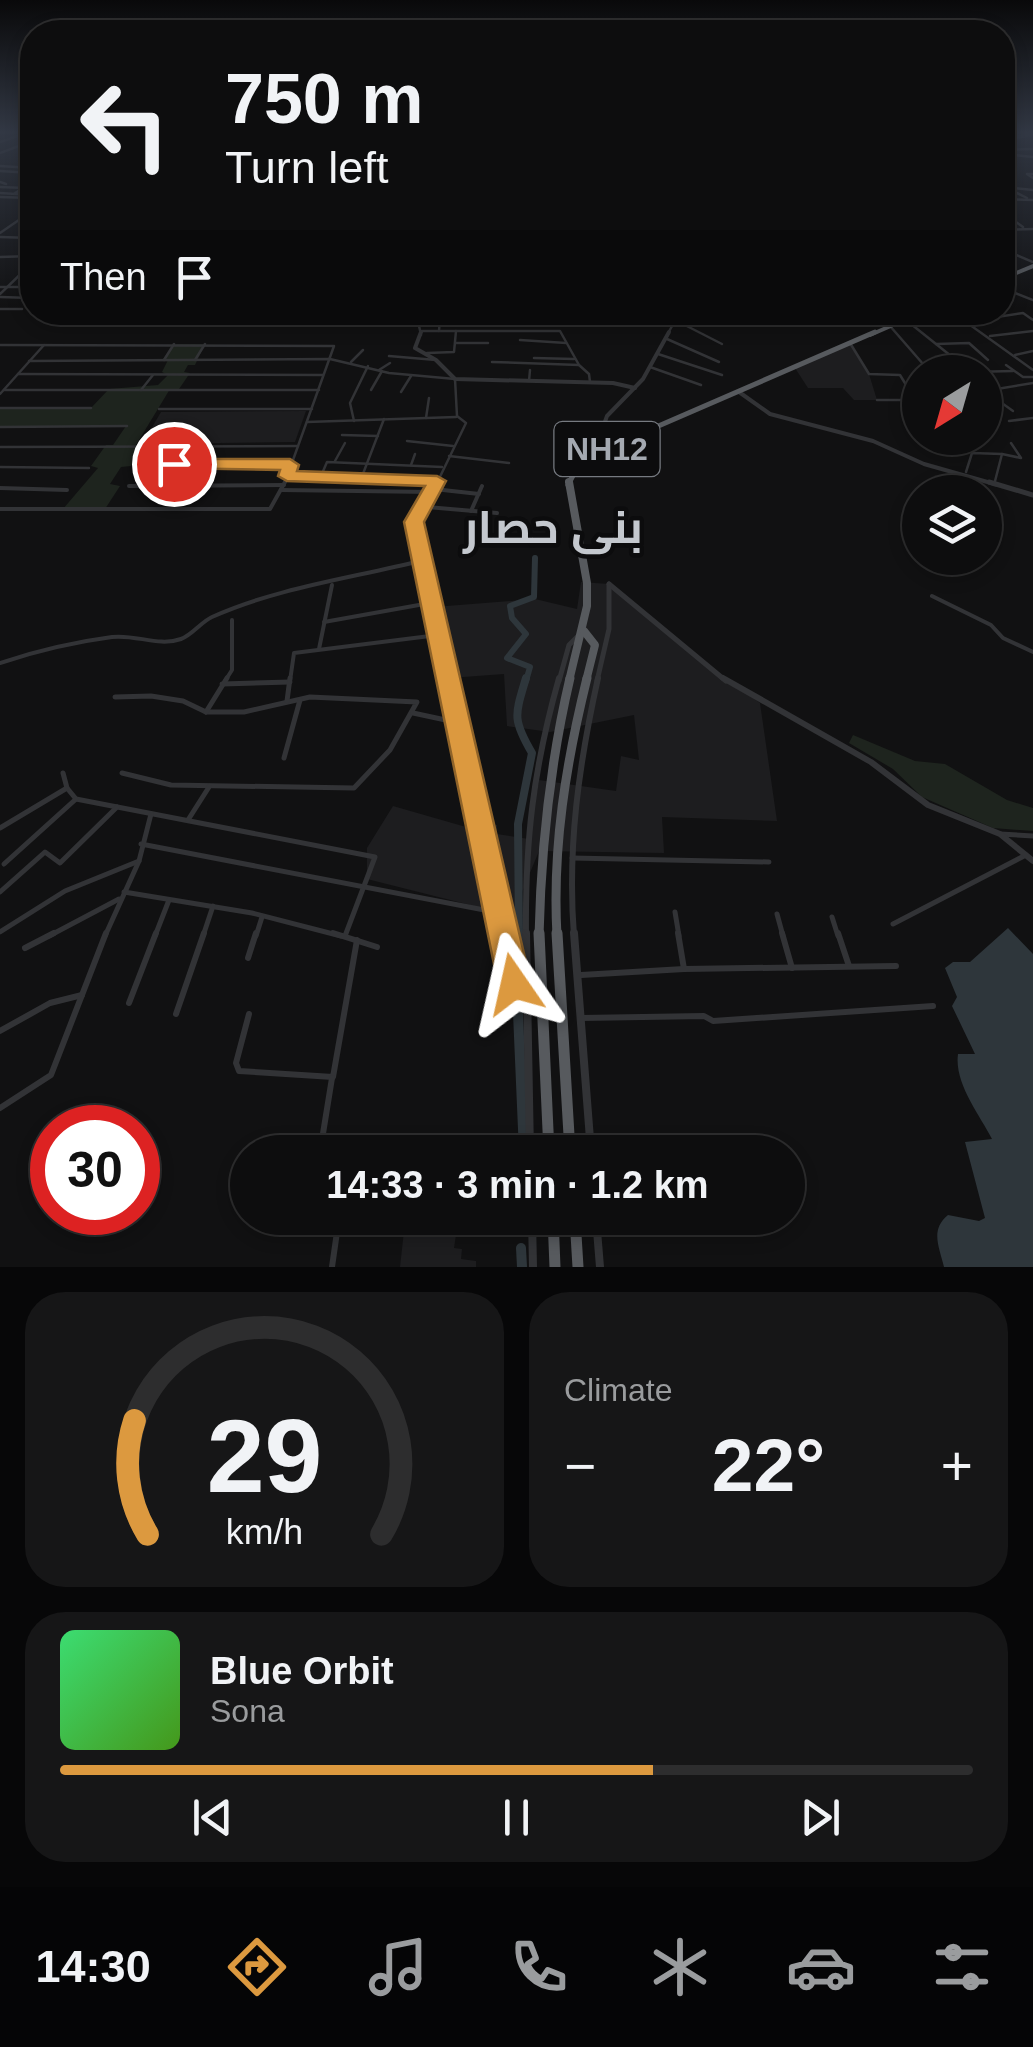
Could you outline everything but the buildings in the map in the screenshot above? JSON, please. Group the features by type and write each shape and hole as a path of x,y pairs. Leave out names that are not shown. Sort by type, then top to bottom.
{"highway":[{"path":"1015,273 1033,264"},
{"name":"NH12","path":"548,1135 541,1002 541,857 556,738 584,631 587,582 568,486 578,466 603,450 890,326"},
{"path":"569,1135 554,903 568,754 600,646 584,631"},
{"path":"554,1235 555,1267"},
{"path":"576,1235 578,1267"}],"street":[{"path":"14,194 20,190"},
{"path":"0,195 20,195"},
{"path":"0,235 20,219"},
{"path":"1015,222 1025,229"},
{"path":"1015,229 1033,229"},
{"path":"0,296 18,276"},
{"path":"0,287 20,287"},
{"path":"416,325 421,331 560,331 578,366 589,374 590,382"},
{"path":"439,325 439,330"},
{"path":"603,450 598,441 602,426 650,367 674,325"},
{"path":"684,325 722,344"},
{"path":"911,325 950,355"},
{"path":"973,325 1033,370"},
{"path":"890,326 915,355"},
{"path":"427,353 454,352 456,330"},
{"path":"421,331 416,348 436,360 455,379 458,416"},
{"path":"990,336 1033,331"},
{"path":"667,339 719,362"},
{"path":"520,340 566,343"},
{"path":"456,343 488,343"},
{"path":"850,343 869,374 902,378"},
{"path":"936,344 969,343 982,355"},
{"path":"2,392 44,344"},
{"path":"164,360 174,344"},
{"path":"195,360 206,344"},
{"path":"0,345 330,344 334,348 272,508 0,509"},
{"path":"351,362 362,350"},
{"path":"1015,355 1033,351"},
{"path":"658,354 722,376"},
{"path":"388,356 436,360"},
{"path":"534,358 574,359"},
{"path":"29,361 330,359 413,376 590,382 635,388"},
{"path":"492,362 578,366"},
{"path":"371,390 380,370 390,363"},
{"path":"1006,365 1024,378 1033,377"},
{"path":"354,421 353,392 368,366"},
{"path":"650,367 702,385"},
{"path":"402,392 419,370"},
{"path":"529,381 530,370"},
{"path":"1002,371 1013,371"},
{"path":"18,374 324,375"},
{"path":"141,390 153,375"},
{"path":"1002,389 1033,384"},
{"path":"2,392 319,390"},
{"path":"739,392 770,414 873,441 924,464 961,475"},
{"path":"426,418 429,398"},
{"path":"877,400 902,400"},
{"path":"1002,403 1013,411"},
{"path":"0,408 92,408"},
{"path":"158,409 312,409"},
{"path":"307,422 458,416 466,422 426,507 414,522 514,984 541,1002"},
{"path":"1009,421 1033,418"},
{"path":"362,479 384,419"},
{"path":"0,426 126,426"},
{"path":"342,435 378,436"},
{"path":"407,441 452,446"},
{"path":"336,461 345,442"},
{"path":"1002,454 1021,458 1012,443"},
{"path":"0,448 298,446"},
{"path":"411,466 415,454"},
{"path":"966,472 971,455"},
{"path":"448,456 509,463"},
{"path":"321,476 327,462 336,461 443,467"},
{"path":"136,464 290,465"},
{"path":"0,467 89,468"},
{"path":"287,476 437,481"},
{"path":"129,486 479,494"},
{"path":"472,512 482,486"},
{"path":"1002,487 1033,495"},
{"path":"0,488 67,490"},
{"path":"426,507 497,513"},
{"path":"0,662 112,637 136,636 152,642 182,639 216,616 266,599 422,560"},
{"path":"590,1135 572,858 580,758 609,584 698,659 760,703 871,762 928,804 1000,834 1030,858 893,924"},
{"path":"319,651 332,585"},
{"path":"932,596 991,625 1002,638 1033,652"},
{"path":"324,622 430,603"},
{"path":"206,712 232,670 232,620"},
{"path":"530,1135 524,852 532,786 568,645 584,631"},
{"path":"288,701 294,653 438,635"},
{"path":"222,684 290,682"},
{"path":"115,698 150,696 183,701 206,712 244,712 301,697 417,702 390,750 382,754 354,788 172,785 122,773"},
{"path":"284,758 301,697"},
{"path":"413,714 455,722"},
{"path":"63,773 67,788 76,798 374,857 344,936"},
{"path":"188,820 209,787"},
{"path":"0,826 67,788"},
{"path":"4,864 76,798"},
{"path":"0,892 45,852 60,864 117,806"},
{"path":"0,1108 52,1075 139,861 150,814"},
{"path":"1000,834 1033,836"},
{"path":"142,844 500,912"},
{"path":"572,858 769,862"},
{"path":"0,932 64,892 139,861"},
{"path":"25,948 122,896 170,898 214,906 377,947"},
{"path":"129,1002 170,898"},
{"path":"176,1014 214,906"},
{"path":"675,912 684,969"},
{"path":"777,914 792,968"},
{"path":"832,917 849,966"},
{"path":"248,958 262,918"},
{"path":"323,1135 357,940"},
{"path":"578,975 896,966"},
{"path":"0,1030 36,1009 82,995"},
{"path":"581,1018 704,1016 713,1021 932,1006"},
{"path":"250,1014 236,1064 238,1071 333,1077"},
{"path":"332,1267 337,1235"},
{"path":"533,1235 534,1267"},
{"path":"597,1235 600,1267"}],"shaded area":[{"path":"850,343 869,374 877,400 854,400 843,388 808,388 795,368"},
{"path":"174,344 205,344 195,365 188,365 184,372 190,373 179,389 170,389 136,445 142,446 131,466 121,467 110,484 120,486 105,509 63,509 98,468 91,466 106,445 113,445 126,426 0,427 0,408 91,408 109,389 158,385 168,375 162,372 168,360 163,359"},
{"path":"306,411 295,442 142,444 161,412"},
{"path":"581,582 609,584 688,651 760,703 777,821 662,817 664,853 539,851 515,909 490,910 367,879 367,848 393,806 480,831 483,823 497,825 497,834 529,839 539,780 616,791 621,756 639,760 634,715 550,732 507,726 504,674 450,678 434,607 535,599 577,609"},
{"path":"853,735 915,761 945,764 1007,800 1033,808 1033,831 993,828 922,797 893,769 849,743"},
{"path":"1008,928 1033,954 1033,1267 944,1267 937,1239 942,1221 948,1215 979,1221 985,1218 965,1142 992,1139 960,1076 958,1054 975,1054 952,1006 957,997 945,968 953,962 970,962"},
{"path":"404,1235 456,1235 454,1248 462,1249 461,1259 476,1261 476,1267 400,1267"}],"waterway":[{"path":"526,681 530,667 507,658 526,634 512,618 510,606 534,597 535,558"},
{"path":"519,936 518,824 532,753 517,717 526,678"},
{"path":"519,933 520,976"},
{"path":"517,990 523,1135"},
{"path":"521,1248 522,1267"}],"district":[{"name":"بنی حصار","path":"553,527"}],"route":[{"path":"174,464 290,465 287,476 437,481 426,507 414,522 514,984"}]}
